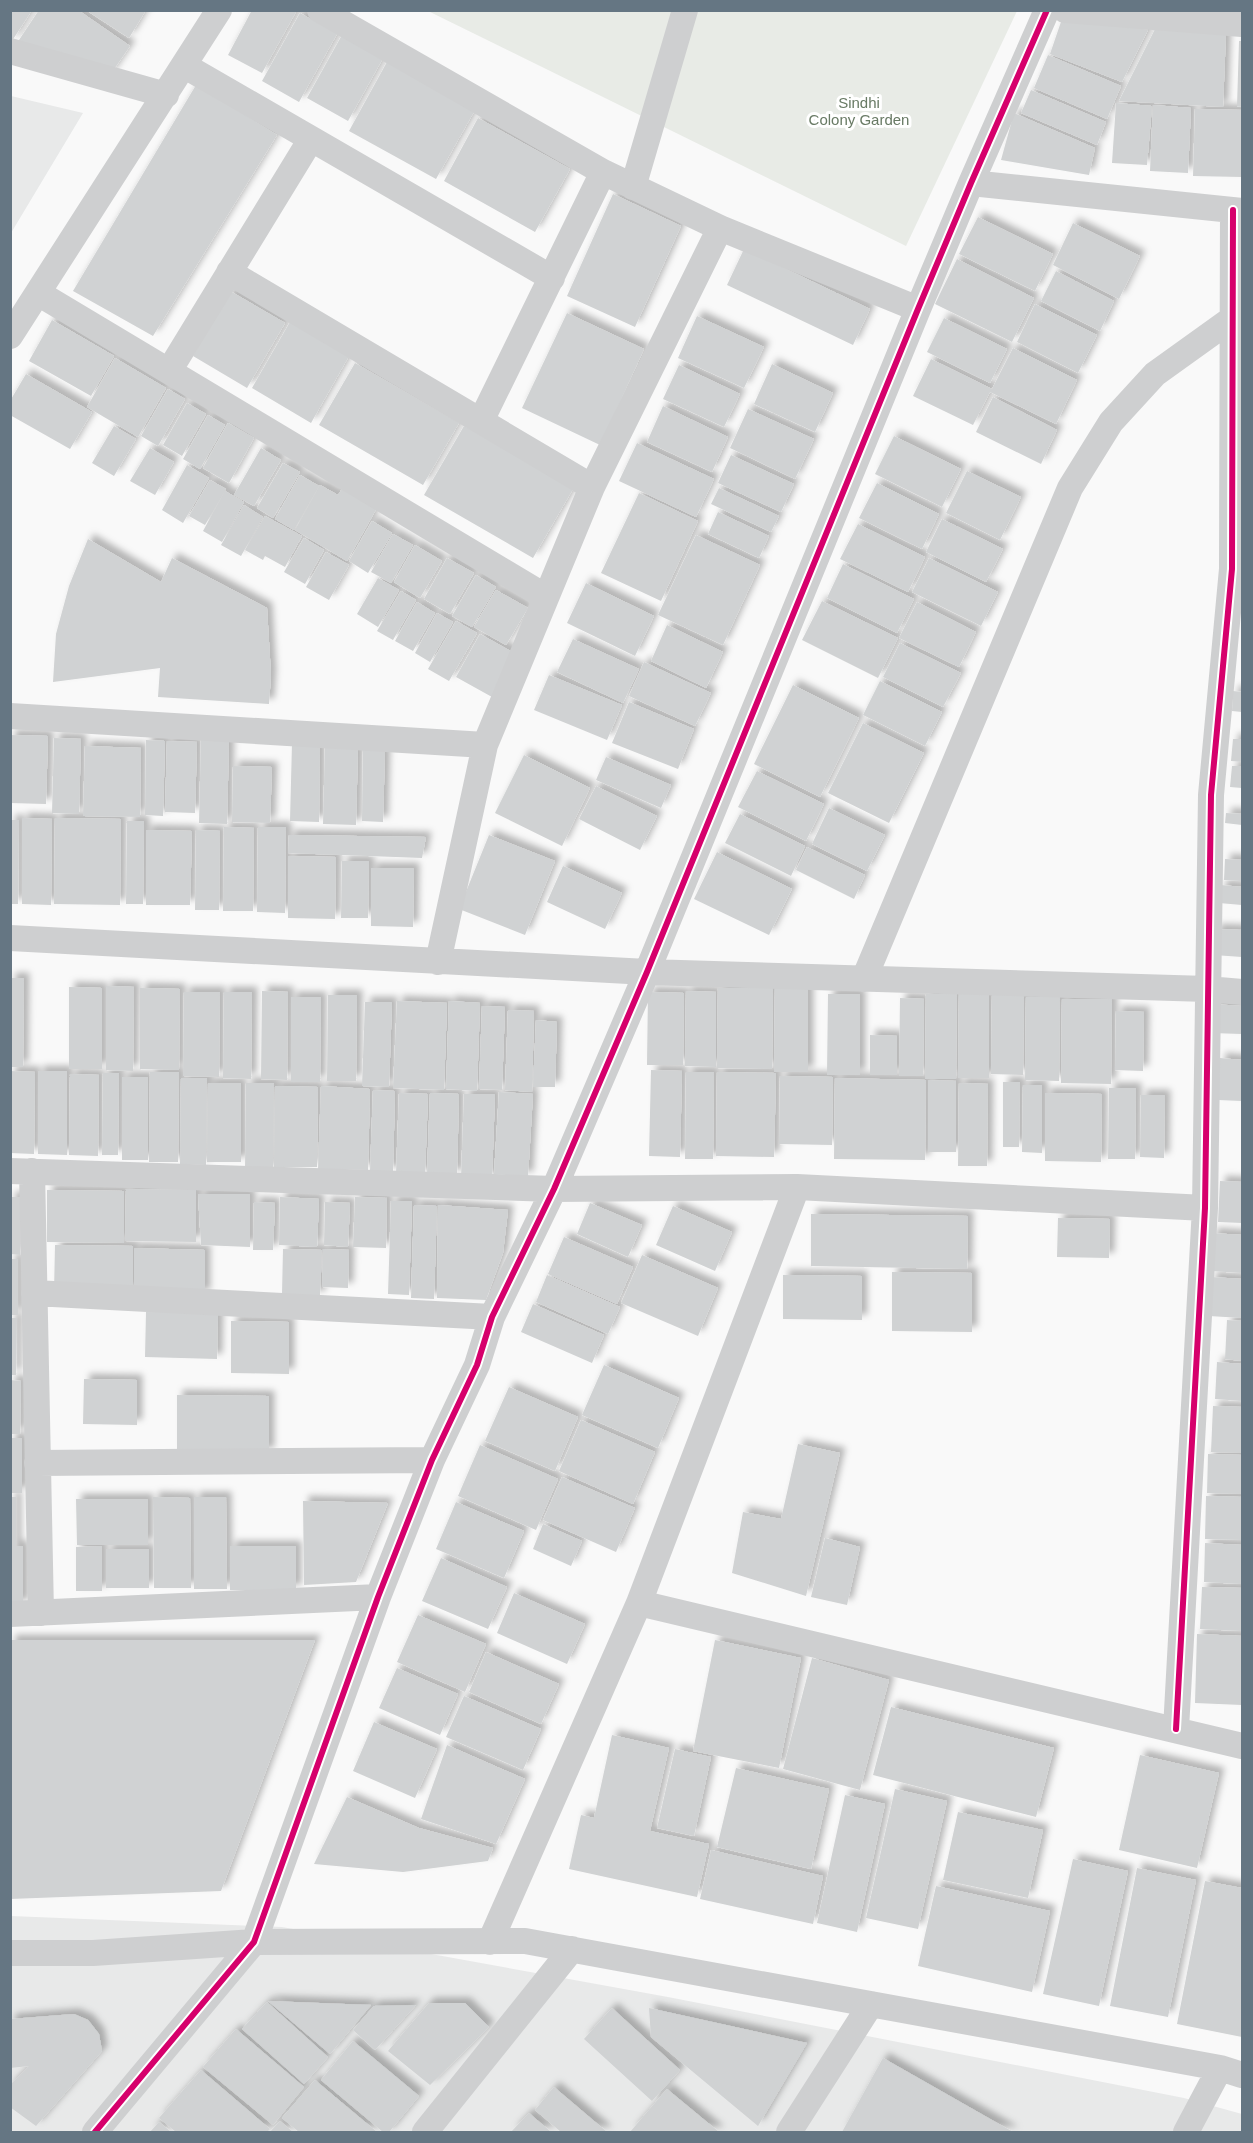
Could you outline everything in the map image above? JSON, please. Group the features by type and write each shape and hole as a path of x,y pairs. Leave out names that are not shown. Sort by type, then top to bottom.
{"street":[{"path":"10,336 219,10"},
{"path":"320,10 603,172 720,228 918,309"},
{"path":"633,187 685,10"},
{"path":"95,2133 254,1942 378,1597 432,1460 477,1365 492,1317 554,1189 647,972 918,309 1047,10"},
{"path":"1065,10 1242,24"},
{"path":"10,51 166,95"},
{"path":"185,66 552,278"},
{"path":"169,371 311,139"},
{"path":"481,421 603,172"},
{"path":"971,183 1238,210 1233,318 1233,569 1211,795 1206,989 1205,1208 1176,1729"},
{"path":"438,962 485,745 592,487 720,228"},
{"path":"229,272 592,487"},
{"path":"38,293 546,597"},
{"path":"864,979 1070,488 1112,422 1155,374 1233,318"},
{"path":"10,716 485,745"},
{"path":"10,938 647,972 1242,992"},
{"path":"40,1613 34,1293 21,1171 554,1189 797,1187 1205,1208"},
{"path":"490,1941 639,1603 797,1187"},
{"path":"34,1293 492,1317"},
{"path":"37,1463 432,1460"},
{"path":"10,1614 378,1597"},
{"path":"639,1603 1242,1746"},
{"path":"10,1953 93,1953 254,1942 525,1941 1231,2071 1186,2133"},
{"path":"425,2133 572,1949"},
{"path":"789,2133 872,2004"}],"shaded area":[{"path":"10,96 83,113 11,233"},
{"path":"11,1916 282,1927 668,1997 1184,2098 1242,2114 1242,2132 11,2132"}],"green space":[{"name":"Sindhi Colony Garden","path":"428,11 1017,11 906,246"}],"building":[{"path":"10,10 32,10 10,44"},
{"path":"39,10 78,10 130,46 110,75 17,43"},
{"path":"90,10 146,10 129,38 89,12"},
{"path":"252,10 297,10 262,73 228,55"},
{"path":"300,13 337,34 299,102 262,81"},
{"path":"1063,16 1148,30 1122,82 1050,54"},
{"path":"1155,29 1226,33 1223,107 1119,101"},
{"path":"342,35 383,58 348,121 307,98"},
{"path":"1239,41 1242,41 1242,107 1237,106"},
{"path":"1048,55 1121,86 1107,119 1034,88"},
{"path":"387,62 475,110 436,179 349,131"},
{"path":"196,85 277,135 153,336 73,291"},
{"path":"1031,90 1106,122 1097,145 1021,113"},
{"path":"1116,103 1152,106 1147,165 1112,163"},
{"path":"1153,105 1191,108 1188,173 1150,171"},
{"path":"1195,109 1242,110 1242,177 1193,176"},
{"path":"1014,113 1095,148 1089,175 1001,160"},
{"path":"478,118 570,169 535,232 444,181"},
{"path":"613,194 681,226 635,327 567,296"},
{"path":"978,217 1053,254 1035,291 959,254"},
{"path":"1073,223 1140,256 1119,299 1053,265"},
{"path":"744,249 870,309 853,345 727,285"},
{"path":"957,259 1034,298 1012,342 935,304"},
{"path":"1056,271 1114,301 1100,331 1041,301"},
{"path":"230,291 285,323 247,388 193,356"},
{"path":"1035,304 1097,335 1078,373 1017,342"},
{"path":"567,313 644,349 600,445 522,408"},
{"path":"697,316 764,347 744,388 678,358"},
{"path":"944,318 1007,349 990,383 927,352"},
{"path":"52,320 114,356 91,396 29,361"},
{"path":"290,322 349,356 311,423 252,388"},
{"path":"1013,348 1077,380 1056,424 990,392 973,425 913,396 931,359 992,389"},
{"path":"115,358 166,388 138,437 87,407"},
{"path":"355,363 459,423 423,485 319,425"},
{"path":"772,364 833,393 815,432 754,404"},
{"path":"679,365 740,394 724,427 663,399"},
{"path":"26,374 92,412 70,449 10,415 10,401"},
{"path":"168,389 185,399 158,446 141,436"},
{"path":"993,397 1057,430 1041,464 976,432"},
{"path":"187,403 206,414 182,456 163,445"},
{"path":"663,406 728,437 712,472 647,442"},
{"path":"748,409 814,439 795,479 730,448"},
{"path":"208,415 225,425 200,469 183,459"},
{"path":"228,423 254,438 229,483 203,468"},
{"path":"114,426 136,439 114,476 92,463"},
{"path":"464,426 573,489 533,558 424,495"},
{"path":"894,436 961,469 942,507 875,474"},
{"path":"637,443 714,479 696,517 619,481"},
{"path":"150,448 174,462 155,495 130,481"},
{"path":"261,448 281,460 254,506 234,495"},
{"path":"731,455 794,484 781,512 718,483"},
{"path":"283,463 300,472 273,518 257,508"},
{"path":"187,465 209,478 183,523 162,510"},
{"path":"967,471 1021,497 1000,540 946,513"},
{"path":"300,475 319,486 294,530 275,519"},
{"path":"210,480 226,489 205,525 189,516"},
{"path":"877,483 939,514 922,549 859,518"},
{"path":"320,485 338,495 344,486 378,506 347,561 295,530"},
{"path":"719,488 779,516 771,532 711,504"},
{"path":"225,491 244,502 222,542 203,531"},
{"path":"639,493 698,521 661,601 601,573"},
{"path":"244,505 263,517 241,556 221,545"},
{"path":"718,512 769,536 759,558 708,534"},
{"path":"265,516 302,536 285,567 265,556 263,560 245,550"},
{"path":"942,519 1003,549 986,582 926,552"},
{"path":"372,521 392,533 368,573 349,561"},
{"path":"858,524 925,557 908,592 840,559"},
{"path":"393,534 413,545 391,583 371,572"},
{"path":"696,535 760,565 723,645 658,615"},
{"path":"304,538 324,550 305,584 284,572"},
{"path":"88,539 161,582 172,558 267,608 271,675 269,704 158,697 160,668 53,682 56,634 69,586"},
{"path":"415,545 442,561 420,598 394,582"},
{"path":"326,552 349,565 329,600 306,587"},
{"path":"447,558 474,573 450,614 424,599"},
{"path":"929,558 998,592 981,626 912,592"},
{"path":"843,564 914,599 897,633 827,598"},
{"path":"476,575 496,587 472,627 452,616"},
{"path":"378,578 399,590 378,627 357,614"},
{"path":"586,583 654,616 635,656 567,623"},
{"path":"496,590 528,608 506,645 474,627"},
{"path":"401,591 416,600 393,640 377,631"},
{"path":"822,601 898,638 878,678 802,640"},
{"path":"417,602 435,613 413,651 395,641"},
{"path":"917,602 976,632 959,667 899,638"},
{"path":"437,613 453,622 430,662 415,653"},
{"path":"456,621 477,633 449,681 428,669"},
{"path":"667,625 723,652 706,688 651,661"},
{"path":"480,634 516,654 492,697 456,677"},
{"path":"573,639 639,669 623,703 557,672"},
{"path":"900,643 961,673 943,707 883,677"},
{"path":"644,662 711,693 695,726 629,696"},
{"path":"549,675 622,705 607,740 534,710"},
{"path":"880,681 942,712 925,746 863,715"},
{"path":"793,685 859,718 820,797 754,764"},
{"path":"1233,691 1242,692 1242,712 1232,711"},
{"path":"629,702 694,729 678,769 612,743"},
{"path":"863,723 924,753 889,823 828,793"},
{"path":"10,735 48,736 46,804 10,803"},
{"path":"54,738 81,739 79,814 52,813"},
{"path":"201,739 229,740 227,824 199,823"},
{"path":"1233,739 1242,739 1242,762 1231,761"},
{"path":"146,740 165,741 163,816 145,815"},
{"path":"167,741 197,742 195,813 165,812"},
{"path":"292,743 320,743 319,822 290,821"},
{"path":"325,745 358,746 356,825 323,824"},
{"path":"85,746 141,748 140,817 83,816"},
{"path":"363,750 385,750 383,822 362,821"},
{"path":"524,755 590,788 562,846 495,813"},
{"path":"606,757 671,785 661,808 596,780"},
{"path":"233,766 272,767 270,823 232,822"},
{"path":"1232,766 1242,766 1242,788 1230,787"},
{"path":"757,771 824,804 806,841 738,807"},
{"path":"596,786 657,816 640,850 579,819"},
{"path":"829,808 885,835 867,871 812,844"},
{"path":"1226,813 1242,814 1242,825 1225,823"},
{"path":"740,814 805,846 791,876 725,843"},
{"path":"22,818 52,819 51,905 22,904"},
{"path":"55,818 121,819 120,905 54,904"},
{"path":"10,820 19,820 18,904 10,904"},
{"path":"127,821 144,821 143,904 126,904"},
{"path":"224,827 254,828 253,911 223,911"},
{"path":"258,827 286,827 285,913 257,912"},
{"path":"146,830 192,831 190,905 146,905"},
{"path":"196,830 220,831 219,910 195,910"},
{"path":"289,835 426,837 422,858 288,853"},
{"path":"489,835 555,861 525,935 459,909"},
{"path":"807,847 865,875 854,899 796,870"},
{"path":"717,852 792,889 769,935 694,899"},
{"path":"288,856 336,857 335,919 288,918"},
{"path":"1225,859 1242,860 1242,881 1224,880"},
{"path":"342,861 369,861 368,918 341,918"},
{"path":"563,866 622,893 605,929 547,902"},
{"path":"371,868 414,868 413,927 371,926"},
{"path":"1221,885 1242,887 1242,905 1219,903"},
{"path":"1215,929 1242,930 1242,957 1214,955"},
{"path":"10,978 24,978 23,1067 10,1067"},
{"path":"106,986 134,987 133,1071 106,1070"},
{"path":"69,987 102,988 102,1069 69,1069"},
{"path":"775,987 808,987 808,1072 774,1072"},
{"path":"140,988 180,989 179,1070 140,1069"},
{"path":"718,988 773,988 772,1069 717,1068"},
{"path":"262,991 288,992 287,1080 261,1079"},
{"path":"686,991 716,992 716,1067 685,1066"},
{"path":"184,992 220,992 219,1077 183,1076"},
{"path":"224,992 252,992 251,1079 223,1078"},
{"path":"648,992 684,993 683,1065 647,1065"},
{"path":"959,993 989,994 989,1078 958,1078"},
{"path":"828,994 860,994 860,1075 827,1075"},
{"path":"926,994 957,994 956,1079 925,1079"},
{"path":"328,995 357,995 356,1081 327,1081"},
{"path":"992,995 1024,995 1023,1075 991,1074"},
{"path":"291,997 321,997 320,1082 291,1082"},
{"path":"1026,997 1060,997 1059,1081 1025,1080"},
{"path":"900,998 924,999 923,1076 899,1076"},
{"path":"1062,999 1112,999 1111,1084 1061,1083"},
{"path":"397,1001 447,1003 444,1090 393,1088"},
{"path":"449,1001 480,1003 477,1091 446,1089"},
{"path":"365,1002 392,1002 389,1087 362,1086"},
{"path":"1213,1004 1242,1006 1242,1034 1211,1033"},
{"path":"482,1006 505,1007 502,1090 479,1089"},
{"path":"508,1010 534,1011 532,1092 505,1090"},
{"path":"1116,1011 1144,1012 1143,1071 1115,1070"},
{"path":"536,1020 557,1022 555,1087 533,1087"},
{"path":"870,1035 897,1036 897,1075 870,1075"},
{"path":"1220,1058 1242,1060 1242,1101 1218,1100"},
{"path":"651,1070 682,1071 680,1157 649,1156"},
{"path":"10,1071 35,1072 34,1154 10,1153"},
{"path":"38,1071 67,1071 67,1155 38,1154"},
{"path":"150,1072 179,1072 178,1162 149,1162"},
{"path":"686,1072 714,1072 713,1159 685,1159"},
{"path":"717,1072 776,1073 774,1157 716,1156"},
{"path":"103,1073 119,1073 118,1155 102,1155"},
{"path":"70,1074 99,1075 98,1156 69,1155"},
{"path":"780,1076 833,1077 832,1145 779,1144"},
{"path":"122,1077 148,1077 148,1160 122,1160"},
{"path":"181,1078 207,1078 206,1165 180,1164"},
{"path":"835,1078 926,1080 925,1160 834,1159"},
{"path":"928,1080 956,1081 956,1152 928,1152"},
{"path":"1003,1082 1020,1082 1019,1147 1003,1147"},
{"path":"208,1083 241,1083 241,1162 207,1162"},
{"path":"246,1083 274,1083 273,1171 245,1170"},
{"path":"959,1083 988,1084 987,1166 958,1166"},
{"path":"1023,1085 1042,1085 1042,1153 1022,1152"},
{"path":"275,1086 318,1087 317,1167 274,1167"},
{"path":"321,1086 370,1089 368,1170 318,1169"},
{"path":"1109,1088 1136,1088 1135,1159 1108,1159"},
{"path":"373,1090 395,1091 393,1172 370,1171"},
{"path":"499,1092 533,1094 528,1177 494,1174"},
{"path":"399,1093 428,1094 425,1175 396,1174"},
{"path":"430,1093 459,1094 457,1175 427,1174"},
{"path":"1045,1093 1102,1094 1101,1162 1045,1161"},
{"path":"464,1094 495,1094 492,1179 461,1178"},
{"path":"1141,1095 1165,1095 1164,1158 1140,1157"},
{"path":"1220,1181 1242,1182 1242,1223 1218,1222"},
{"path":"126,1189 196,1190 196,1242 125,1241"},
{"path":"47,1190 124,1191 124,1243 47,1242"},
{"path":"198,1194 250,1194 250,1247 201,1245"},
{"path":"10,1197 21,1197 20,1255 10,1254"},
{"path":"280,1197 319,1199 317,1247 279,1245"},
{"path":"355,1197 387,1198 386,1248 353,1247"},
{"path":"391,1201 412,1201 409,1295 388,1294"},
{"path":"254,1202 275,1203 273,1250 253,1250"},
{"path":"325,1202 350,1203 348,1247 324,1245"},
{"path":"590,1203 642,1225 628,1257 577,1234"},
{"path":"414,1205 437,1206 434,1299 411,1298"},
{"path":"438,1205 508,1210 503,1253 486,1300 437,1298"},
{"path":"673,1206 732,1232 715,1271 656,1245"},
{"path":"811,1214 968,1216 967,1269 811,1266"},
{"path":"1058,1218 1110,1219 1109,1258 1057,1257"},
{"path":"1212,1233 1242,1235 1242,1273 1210,1271"},
{"path":"564,1237 633,1267 617,1304 548,1274"},
{"path":"55,1245 133,1246 133,1292 54,1291"},
{"path":"134,1248 205,1250 205,1295 134,1294"},
{"path":"283,1249 322,1250 320,1296 282,1294"},
{"path":"323,1249 349,1250 348,1288 322,1287"},
{"path":"642,1255 718,1288 698,1336 621,1303"},
{"path":"10,1259 18,1259 18,1315 10,1315"},
{"path":"892,1272 972,1273 972,1332 892,1331"},
{"path":"547,1275 620,1307 608,1334 536,1302"},
{"path":"783,1275 862,1276 862,1320 783,1319"},
{"path":"1211,1277 1242,1279 1242,1318 1209,1316"},
{"path":"533,1304 604,1335 592,1363 521,1332"},
{"path":"146,1312 218,1313 217,1359 145,1357"},
{"path":"10,1318 17,1318 16,1375 10,1375"},
{"path":"1227,1320 1242,1321 1242,1361 1225,1359"},
{"path":"231,1321 289,1322 289,1374 231,1373"},
{"path":"1217,1362 1242,1364 1242,1401 1215,1399"},
{"path":"604,1365 679,1398 658,1448 582,1415"},
{"path":"84,1379 137,1380 137,1425 83,1424"},
{"path":"10,1380 21,1381 20,1434 10,1434"},
{"path":"509,1387 578,1417 555,1471 485,1441"},
{"path":"177,1395 269,1396 269,1453 177,1453"},
{"path":"1213,1406 1242,1407 1242,1453 1211,1452"},
{"path":"581,1420 655,1452 633,1504 559,1471"},
{"path":"10,1438 22,1438 22,1493 10,1493"},
{"path":"798,1444 840,1453 806,1596 732,1573 743,1512 781,1519"},
{"path":"480,1445 558,1479 536,1530 458,1496"},
{"path":"1208,1454 1242,1455 1242,1494 1207,1493"},
{"path":"562,1477 635,1508 616,1552 543,1520"},
{"path":"1206,1496 1242,1497 1242,1540 1205,1539"},
{"path":"10,1497 16,1497 16,1546 23,1546 23,1605 10,1605"},
{"path":"153,1497 190,1498 191,1588 154,1588"},
{"path":"194,1497 226,1497 227,1589 194,1589"},
{"path":"76,1499 148,1499 148,1545 77,1545"},
{"path":"303,1501 388,1503 356,1582 304,1585"},
{"path":"456,1502 524,1531 504,1578 436,1549"},
{"path":"543,1524 582,1541 571,1566 533,1549"},
{"path":"825,1538 860,1547 847,1605 811,1597"},
{"path":"1205,1543 1242,1545 1242,1584 1204,1582"},
{"path":"102,1546 102,1591 76,1591 76,1547"},
{"path":"230,1546 296,1546 296,1590 230,1590"},
{"path":"106,1549 149,1549 149,1588 106,1588"},
{"path":"441,1558 507,1587 488,1629 422,1601"},
{"path":"1202,1587 1242,1588 1242,1631 1200,1629"},
{"path":"514,1593 585,1624 567,1664 497,1633"},
{"path":"418,1615 486,1644 465,1692 397,1662"},
{"path":"1197,1634 1242,1636 1242,1705 1195,1703"},
{"path":"10,1640 315,1640 221,1891 10,1899"},
{"path":"715,1640 801,1658 779,1768 693,1751"},
{"path":"486,1652 559,1684 541,1724 469,1692"},
{"path":"812,1658 889,1680 860,1790 783,1769"},
{"path":"397,1668 458,1694 440,1735 379,1708"},
{"path":"464,1696 541,1729 523,1770 446,1737"},
{"path":"891,1707 1054,1748 1036,1817 873,1775"},
{"path":"374,1722 437,1749 415,1798 353,1771"},
{"path":"612,1735 669,1748 650,1831 709,1844 697,1897 569,1869 581,1815 594,1818"},
{"path":"447,1745 525,1779 496,1844 421,1819"},
{"path":"675,1749 711,1757 694,1836 657,1828"},
{"path":"1140,1755 1219,1773 1197,1868 1119,1850"},
{"path":"736,1768 829,1789 811,1869 717,1847"},
{"path":"895,1789 947,1801 918,1929 866,1918"},
{"path":"845,1795 885,1804 857,1932 817,1923"},
{"path":"347,1797 419,1828 493,1848 488,1861 403,1872 314,1864"},
{"path":"958,1812 1043,1830 1028,1898 943,1880"},
{"path":"711,1850 823,1876 813,1924 700,1899"},
{"path":"1073,1859 1128,1871 1099,2006 1043,1994"},
{"path":"1137,1868 1196,1880 1168,2017 1110,2006"},
{"path":"1205,1881 1242,1888 1242,2037 1177,2024"},
{"path":"936,1886 1050,1911 1032,1992 918,1966"},
{"path":"268,2001 371,2005 330,2054"},
{"path":"267,2002 328,2057 304,2084 242,2029"},
{"path":"429,2003 465,2003 489,2027 430,2085 388,2051"},
{"path":"416,2005 375,2050 353,2030 374,2006"},
{"path":"612,2008 680,2070 652,2101 584,2039"},
{"path":"649,2008 807,2043 758,2126 651,2037"},
{"path":"74,2014 88,2020 99,2034 102,2051 36,2126 10,2107 10,2085 29,2066 10,2068 10,2019"},
{"path":"236,2029 304,2087 273,2125 203,2067"},
{"path":"353,2041 419,2096 389,2132 383,2132 321,2080"},
{"path":"883,2058 1013,2132 842,2132"},
{"path":"201,2070 270,2129 267,2132 176,2132 159,2118"},
{"path":"315,2080 377,2132 299,2132 282,2118"},
{"path":"554,2087 607,2132 561,2132 535,2110"},
{"path":"667,2089 719,2132 630,2132"},
{"path":"529,2113 551,2132 511,2132"},
{"path":"280,2121 293,2132 270,2132"},
{"path":"159,2122 171,2132 150,2132"}],"cycle path":[{"path":"95,2132 254,1942 378,1597 432,1460 477,1365 492,1317 554,1189 647,972 918,309 1047,10"},
{"path":"1176,1729 1205,1208 1211,795 1232,569 1233,210"}]}
